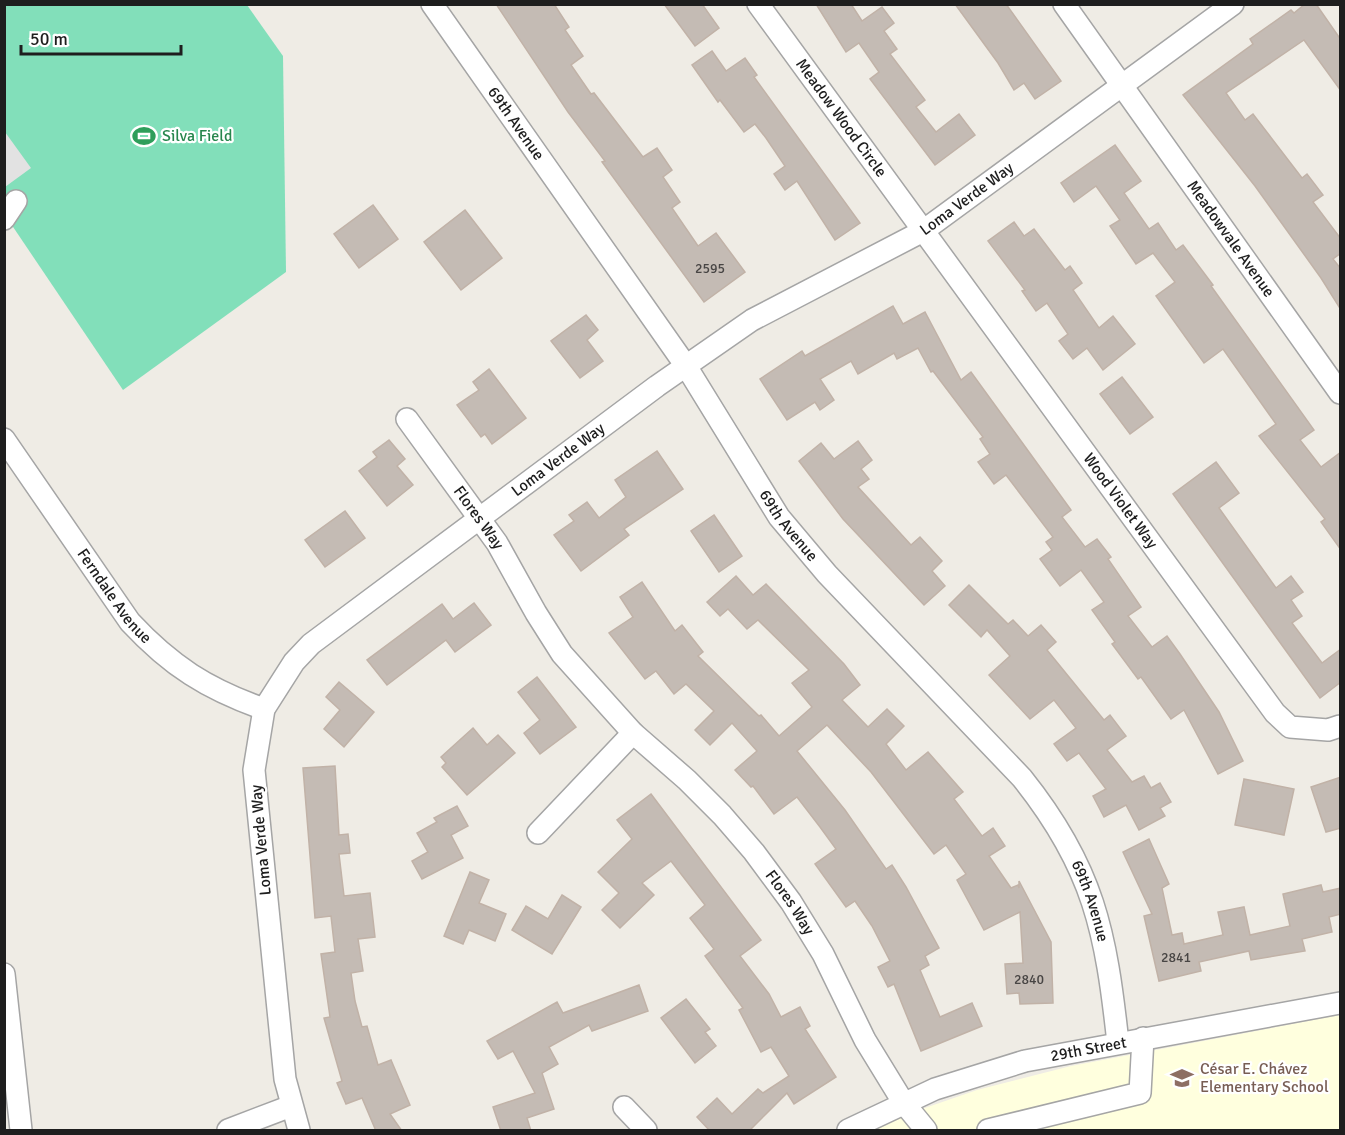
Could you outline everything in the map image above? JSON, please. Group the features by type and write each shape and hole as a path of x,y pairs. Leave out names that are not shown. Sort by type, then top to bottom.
{"street":[{"name":"69th Avenue","path":"432,4 686,366 779,517 827,574 1022,778 1046,808 1070,846 1088,887 1102,929 1110,967 1118,1043"},
{"name":"Meadow Wood Circle","path":"758,4 923,231"},
{"path":"1064,4 1120,85"},
{"name":"Loma Verde Way","path":"299,1131 285,1079 255,790 257,740 264,709 294,662 311,644 686,366 752,320 923,231 1233,4"},
{"name":"Meadowvale Avenue","path":"1120,85 1341,393"},
{"name":"Wood Violet Way","path":"923,231 1275,713 1290,727 1328,730 1341,726"},
{"name":"Flores Way","path":"407,419 498,543 536,613 562,654 633,733 687,780 722,815 778,885 823,954 865,1040 903,1102 926,1131"},
{"name":"Ferndale Avenue","path":"4,439 130,622 153,646 176,666 208,686 264,709"},
{"path":"538,833 633,733"},
{"path":"4,974 21,1131"},
{"name":"29th Street","path":"848,1131 903,1102 979,1074 1025,1061 1341,1003"},
{"path":"988,1131 1140,1093 1143,1038"},
{"path":"228,1131 291,1106"},
{"path":"624,1107 646,1131"}],"shaded area":[{"path":"5,132 31,168 4,187"},
{"name":"César E. Chávez Elementary School","path":"1340,1015 1340,1130 873,1130 922,1109 977,1090 1071,1066"}],"green space":[{"name":"Silva Field","path":"4,5 247,5 283,56 286,272 123,390 5,215"}],"building":[{"path":"496,4 554,4 569,27 565,30 583,56 571,65 591,94 594,93 643,157 657,148 672,170 663,177 680,202 672,208 698,246 716,233 745,272 704,302 602,162 605,161 568,112"},
{"path":"664,4 702,4 719,28 695,46"},
{"path":"816,4 851,4 862,21 882,7 894,23 884,31 897,49 890,54 925,100 916,107 936,132 959,114 975,135 935,165 870,79 879,72 859,43 846,52"},
{"path":"955,4 1006,4 1061,81 1035,99 1024,83 1014,90 998,63"},
{"path":"1305,4 1316,4 1341,40 1341,91 1304,40 1226,93 1245,120 1253,114 1302,178 1307,174 1323,195 1313,202 1341,239 1341,253 1333,259 1341,269 1341,310 1321,278 1255,186 1183,95 1253,44 1250,39 1291,10 1294,13"},
{"path":"712,51 726,71 745,58 757,75 754,77 860,223 835,240 797,181 785,190 774,174 785,166 766,138 755,124 744,132 720,100 718,102 692,65"},
{"path":"1115,145 1141,181 1124,193 1149,229 1158,223 1176,250 1183,245 1213,285 1211,286 1314,430 1300,440 1321,467 1341,452 1341,550 1321,522 1325,519 1259,436 1276,424 1223,349 1204,363 1156,296 1175,282 1153,253 1136,264 1110,226 1120,220 1096,186 1074,202 1061,183"},
{"path":"373,205 398,239 359,268 334,234"},
{"path":"465,210 502,258 461,290 424,242"},
{"path":"1014,222 1024,236 1034,229 1065,270 1070,266 1082,283 1073,290 1099,328 1113,316 1135,344 1103,370 1087,348 1073,359 1059,341 1068,334 1047,303 1036,311 1022,291 1025,290 988,241"},
{"path":"893,306 903,324 925,312 961,380 971,372 1071,510 1062,517 1085,547 1097,539 1111,557 1108,559 1141,607 1128,616 1152,647 1167,636 1180,654 1219,712 1243,761 1218,774 1184,710 1171,719 1141,677 1138,679 1112,644 1115,642 1092,610 1104,602 1081,570 1060,586 1040,559 1052,550 1046,542 1053,537 1006,475 994,484 978,462 990,454 980,439 983,437 933,371 931,372 918,348 897,359 894,353 858,374 851,361 820,379 834,400 820,410 815,402 787,420 760,379 802,351 805,356"},
{"path":"586,315 598,330 587,340 603,361 580,378 551,341"},
{"path":"489,369 526,418 492,444 485,434 481,437 457,405 479,390 473,382"},
{"path":"1122,377 1153,417 1130,434 1100,394"},
{"path":"389,440 405,459 397,466 413,485 387,506 359,471 377,457 373,452"},
{"path":"858,441 872,460 861,469 869,479 858,487 911,545 920,537 942,561 932,571 945,586 924,605 843,519 799,461 821,443 834,459"},
{"path":"657,451 683,489 624,529 629,535 581,571 554,535 574,521 569,515 587,502 599,518 626,497 615,480"},
{"path":"1216,462 1239,493 1219,508 1276,588 1291,576 1303,592 1291,600 1302,616 1292,623 1322,663 1341,649 1341,682 1320,698 1173,494"},
{"path":"345,511 365,538 325,567 305,540"},
{"path":"714,515 742,556 719,572 691,531"},
{"path":"736,576 753,595 766,584 844,664 860,685 842,700 868,727 887,709 904,726 886,744 906,770 928,752 963,792 954,799 982,836 993,828 1005,846 989,856 1011,888 1018,885 1019,888 1019,881 1051,942 1053,1003 1020,1004 1019,993 1007,994 1005,964 1023,963 1020,912 984,930 957,880 966,874 946,845 934,854 871,772 827,725 797,751 845,810 886,869 892,865 939,948 925,956 929,965 920,970 940,1017 972,1003 982,1026 921,1051 894,984 888,987 878,967 890,961 872,926 855,901 846,907 815,864 836,849 820,827 797,797 774,814 753,786 751,787 735,770 757,751 732,723 710,745 695,730 714,711 686,684 674,694 656,671 645,679 609,633 633,617 620,597 642,582 675,631 682,625 703,652 698,656 759,716 761,715 779,736 812,707 792,683 809,670 758,620 747,629 728,609 720,616 707,602"},
{"path":"969,585 1008,624 1013,620 1028,636 1041,625 1056,642 1047,650 1104,720 1110,715 1126,736 1107,750 1132,782 1144,776 1151,788 1160,783 1171,802 1160,808 1165,816 1139,830 1126,805 1104,817 1093,796 1106,789 1079,753 1067,761 1054,744 1076,728 1054,700 1030,719 989,675 1010,656 987,630 981,637 949,605"},
{"path":"474,603 491,625 455,652 446,640 387,685 367,660 442,604 453,619"},
{"path":"537,677 576,727 540,754 524,733 540,720 518,692"},
{"path":"339,682 374,712 344,747 324,729 340,710 326,697"},
{"path":"473,728 487,745 498,735 515,753 467,795 442,767 446,763 441,757"},
{"path":"335,766 339,835 348,834 350,853 339,854 344,896 370,893 375,937 358,939 363,971 351,973 355,1001 362,1027 367,1026 378,1065 391,1060 410,1105 390,1114 402,1131 376,1131 362,1098 346,1104 337,1083 342,1081 324,1018 330,1017 321,954 335,952 331,916 315,918 303,768"},
{"path":"1341,777 1341,828 1326,832 1311,787"},
{"path":"1244,779 1294,789 1284,835 1235,825"},
{"path":"651,794 761,940 740,956 769,994 781,1017 800,1007 810,1026 805,1029 836,1077 794,1104 787,1093 749,1131 710,1131 697,1117 717,1098 732,1114 758,1089 763,1093 789,1076 771,1047 761,1052 739,1010 743,1008 705,956 714,949 690,918 705,905 671,861 642,883 654,895 620,928 602,910 619,893 598,872 632,839 617,820"},
{"path":"457,806 468,826 451,835 463,858 422,879 412,861 428,852 417,833 437,822 434,818"},
{"path":"1149,839 1169,884 1162,888 1172,935 1182,933 1184,944 1223,935 1218,912 1244,907 1250,935 1290,926 1283,894 1321,885 1323,892 1341,888 1341,914 1329,917 1332,932 1302,939 1305,951 1251,960 1249,951 1199,962 1201,971 1159,981 1144,916 1152,914 1123,852"},
{"path":"470,872 489,880 479,903 506,914 495,941 469,930 463,944 444,936"},
{"path":"562,895 581,907 552,954 512,930 526,906 548,919"},
{"path":"639,985 648,1011 592,1031 589,1025 549,1047 558,1064 542,1073 554,1109 527,1118 531,1131 501,1131 493,1107 535,1093 513,1051 498,1059 487,1041 557,1002 563,1013"},
{"path":"686,999 710,1029 705,1032 716,1046 695,1063 661,1018"}],"place":[{"name":"Silva Field","path":"144,136"},
{"name":"César E. Chávez Elementary School","path":"1182,1078"}]}
